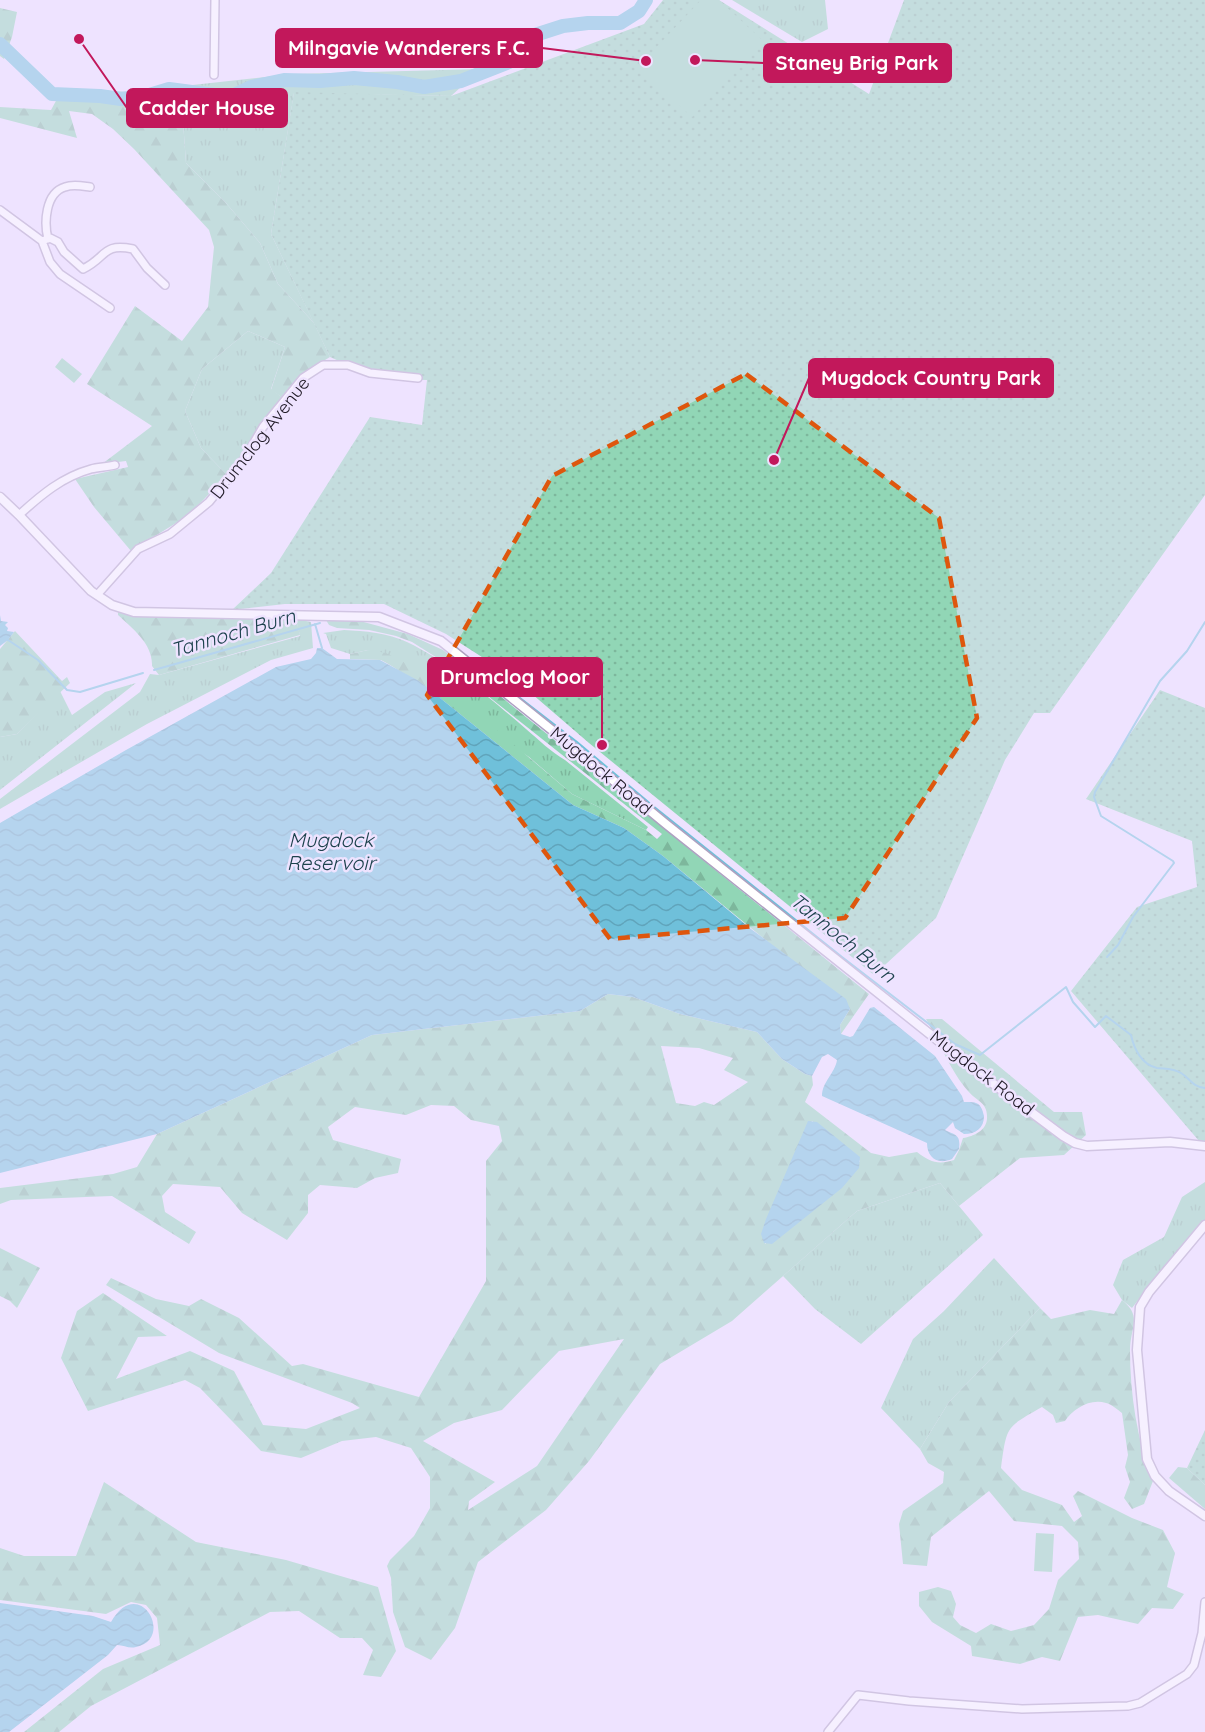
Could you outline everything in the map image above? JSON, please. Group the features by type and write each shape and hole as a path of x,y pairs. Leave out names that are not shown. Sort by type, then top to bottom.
{"street":[{"path":"214,75 215,0"},
{"path":"90,187 64,187 55,193 46,214 45,240 50,262 60,274 110,308"},
{"path":"0,210 45,240 58,242 64,252 83,269 93,264 105,251 118,246 133,249 147,268 165,285"},
{"name":"Drumclog Avenue","path":"97,595 138,549 170,534 209,502 245,458 263,427 303,378 324,365 348,365 370,373 418,378"},
{"path":"19,514 61,481 93,468 114,465"},
{"name":"Mugdock Road","path":"0,497 19,514 91,591 112,605 134,612 379,617 441,641 675,832 975,1070 1063,1136 1075,1143 1087,1146 1170,1142 1205,1146"},
{"path":"1205,1225 1149,1292 1140,1307 1137,1350 1147,1459 1155,1476 1169,1491 1205,1516"},
{"path":"828,1732 858,1695 1022,1709 1128,1706 1140,1703 1187,1674 1194,1665 1202,1633 1205,1602"}],"highlighted area":[{"path":"746,374 939,518 977,718 845,918 610,939 427,695 552,476"}],"green space":[{"path":"663,0 719,0 869,94 904,0 1205,0 1205,495 1050,713 1034,713 1005,760 936,918 874,975 589,743 510,675 446,634 384,604 285,604 232,610 271,573 370,417 422,425 427,380 379,379 330,357 271,234 294,92 451,96 644,24"},
{"path":"701,0 719,0 763,41 692,117 638,67"},
{"path":"732,0 825,0 828,29 802,42"},
{"path":"0,8 17,12 12,37 4,59 0,56"},
{"path":"481,69 451,96 294,93 271,234 314,323 278,284 260,243 226,203 186,163 183,121 129,92 292,74"},
{"path":"63,88 129,92 183,121 186,163 226,203 260,243 278,284 314,323 330,357 300,375 283,398 271,390 285,347 248,331 202,369 185,411 201,448 227,475 189,515 131,551 94,507 75,479 128,467 126,461 102,464 152,426 87,384 135,306 182,341 208,307 214,247 209,230 134,149 113,129 92,114 69,111 77,138 0,118 0,107 51,110"},
{"path":"248,331 285,347 271,389 283,398 227,475 201,448 185,411 202,369"},
{"path":"62,358 82,374 74,383 55,367"},
{"path":"118,609 296,619 300,635 159,675 152,666 146,644 136,631 118,615"},
{"path":"296,619 311,622 313,648 271,660 147,724 0,809 0,799 140,692 150,674 159,675 300,636"},
{"path":"326,620 360,621 408,634 443,650 869,994 841,1034 840,1025 850,1009 663,856 624,828 573,805 419,681 381,660 350,659 350,654 368,650 386,653 418,669 452,692 572,794 646,830 657,839 662,834 450,666 412,642 396,636 369,630 337,628 329,625"},
{"path":"344,630 392,636 423,650 454,670 648,827 646,830 572,794 529,757 368,650 350,654 331,648 326,634 323,633"},
{"path":"15,631 62,681 67,677 70,683 17,734 0,737 0,649"},
{"path":"136,683 0,790 0,737 17,734 60,691 72,715 105,692"},
{"path":"1160,690 1205,708 1205,1142 1199,1141 1071,991 1137,907 1197,887 1192,841 1086,799"},
{"path":"608,994 633,997 680,1014 757,1032 782,1059 812,1076 813,1085 805,1102 871,1153 889,1157 917,1152 930,1160 939,1162 954,1160 963,1138 976,1134 983,1129 987,1121 985,1107 968,1091 956,1075 926,1019 942,1019 1054,1112 1082,1112 1086,1135 1064,1155 1020,1158 959,1206 940,1183 857,1211 732,1321 660,1364 589,1461 546,1510 478,1562 455,1628 431,1660 405,1647 393,1612 391,1578 387,1566 414,1536 430,1508 430,1477 411,1448 376,1437 342,1441 301,1458 261,1451 200,1388 185,1380 88,1411 61,1358 77,1311 103,1293 167,1336 138,1337 116,1379 190,1351 234,1371 263,1425 306,1429 360,1408 219,1353 106,1285 111,1278 156,1299 189,1306 201,1299 239,1318 292,1366 303,1364 419,1397 486,1281 486,1161 502,1141 499,1126 471,1120 454,1106 431,1105 406,1115 355,1107 328,1127 333,1140 401,1159 398,1173 375,1178 357,1188 320,1185 308,1195 308,1213 287,1240 242,1213 220,1187 173,1184 162,1196 165,1212 196,1232 189,1244 112,1196 11,1200 0,1204 0,1188 113,1174 137,1167 157,1134 372,1035 580,1011","holes":["661,1046 699,1048 733,1058 724,1070 748,1082 714,1105 704,1102 695,1106 676,1103","812,1121 860,1161 842,1182 765,1244 771,1214","624,1339 537,1466 468,1510 469,1501 495,1482 423,1441 454,1423 502,1410 559,1351"]},
{"path":"1205,1182 1205,1220 1195,1235 1132,1308 1122,1300 1113,1285 1123,1260 1164,1237 1182,1197"},
{"path":"940,1183 983,1235 861,1344 815,1309 783,1276 857,1211"},
{"path":"0,1248 40,1268 17,1308 0,1296"},
{"path":"994,1258 1040,1308 949,1402 920,1449 881,1408 913,1339 944,1311"},
{"path":"1122,1300 1134,1317 1130,1350 1131,1383 1139,1433 1153,1481 1144,1504 1132,1509 1124,1498 1130,1482 1125,1467 1128,1455 1122,1413 1106,1403 1088,1403 1073,1412 1065,1421 1056,1423 1053,1415 1042,1407 1021,1419 1014,1424 1007,1436 1001,1468 1022,1490 1062,1505 1074,1522 1082,1516 1073,1496 1078,1491 1132,1518 1163,1530 1175,1553 1167,1587 1184,1594 1173,1609 1152,1608 1138,1624 1098,1615 1078,1617 1060,1661 1042,1657 1020,1664 972,1656 971,1646 932,1622 919,1606 919,1592 938,1587 951,1591 956,1604 953,1617 960,1625 976,1633 991,1624 1011,1631 1034,1625 1049,1609 1058,1580 1079,1559 1078,1542 1062,1526 1014,1521 989,1491 931,1537 927,1566 903,1564 899,1524 903,1511 943,1483 944,1472 928,1463 920,1449 949,1402 1040,1308 1051,1319 1090,1310 1114,1314"},
{"path":"1205,1430 1205,1485 1187,1468"},
{"path":"1178,1467 1187,1468 1205,1485 1205,1509 1169,1478"},
{"path":"104,1482 196,1542 286,1560 378,1587 396,1651 381,1677 363,1675 373,1650 362,1638 340,1638 299,1611 270,1612 91,1706 59,1732 24,1732 103,1669 160,1645 157,1618 146,1605 131,1602 106,1614 0,1600 0,1548 24,1556 76,1556"},
{"path":"1036,1533 1054,1534 1052,1572 1034,1571"}],"water":[{"path":"0,615 1,621 8,622 5,625 8,628 7,631 14,632 0,646"},
{"name":"Mugdock Reservoir","path":"317,648 322,648 337,659 380,660 419,681 573,805 624,828 663,856 751,929 846,999 850,1009 840,1025 841,1034 853,1036 870,1008 874,1007 935,1056 964,1102 974,1102 979,1105 984,1116 981,1127 972,1133 964,1134 955,1128 953,1122 945,1130 958,1138 959,1149 952,1159 938,1161 929,1153 927,1143 822,1096 824,1086 837,1060 828,1054 822,1057 812,1076 782,1059 757,1032 680,1014 633,997 608,994 580,1011 372,1035 157,1134 0,1173 0,823 276,667 311,659"},
{"path":"808,1121 817,1122 860,1157 859,1168 842,1188 772,1244 764,1243 761,1234 766,1219"},
{"path":"0,1603 93,1616 111,1622 122,1609 132,1604 142,1606 149,1613 153,1623 153,1633 148,1642 136,1647 117,1645 108,1655 9,1732 0,1732"}],"waterway":[{"path":"0,44 52,94 121,99 146,96 169,89 230,97 251,87 284,80 320,81 354,78 424,87 461,81 509,62 518,48 535,35 563,26 620,23 639,11 646,0"},
{"path":"1107,957 1118,945 1133,917 1174,863 1101,816 1094,797 1095,792 1160,681 1187,651 1205,622"},
{"name":"Tannoch Burn","path":"154,670 320,623"},
{"path":"315,624 322,648"},
{"name":"Tannoch Burn","path":"8,640 38,660 67,690 80,692 143,673"},
{"name":"Tannoch Burn","path":"449,661 463,663"},
{"name":"Tannoch Burn","path":"480,667 577,742 653,806 842,957 955,1044 980,1055 1066,987 1073,1002 1095,1027 1106,1016 1131,1035 1134,1046 1147,1064 1178,1071 1194,1084 1205,1088"}],"place":[{"name":"Cadder House","path":"79,39"},
{"name":"Staney Brig Park","path":"695,60"},
{"name":"Milngavie Wanderers F.C.","path":"646,61"},
{"name":"Mugdock Country Park","path":"774,460"},
{"name":"Drumclog Moor","path":"602,745"}]}
